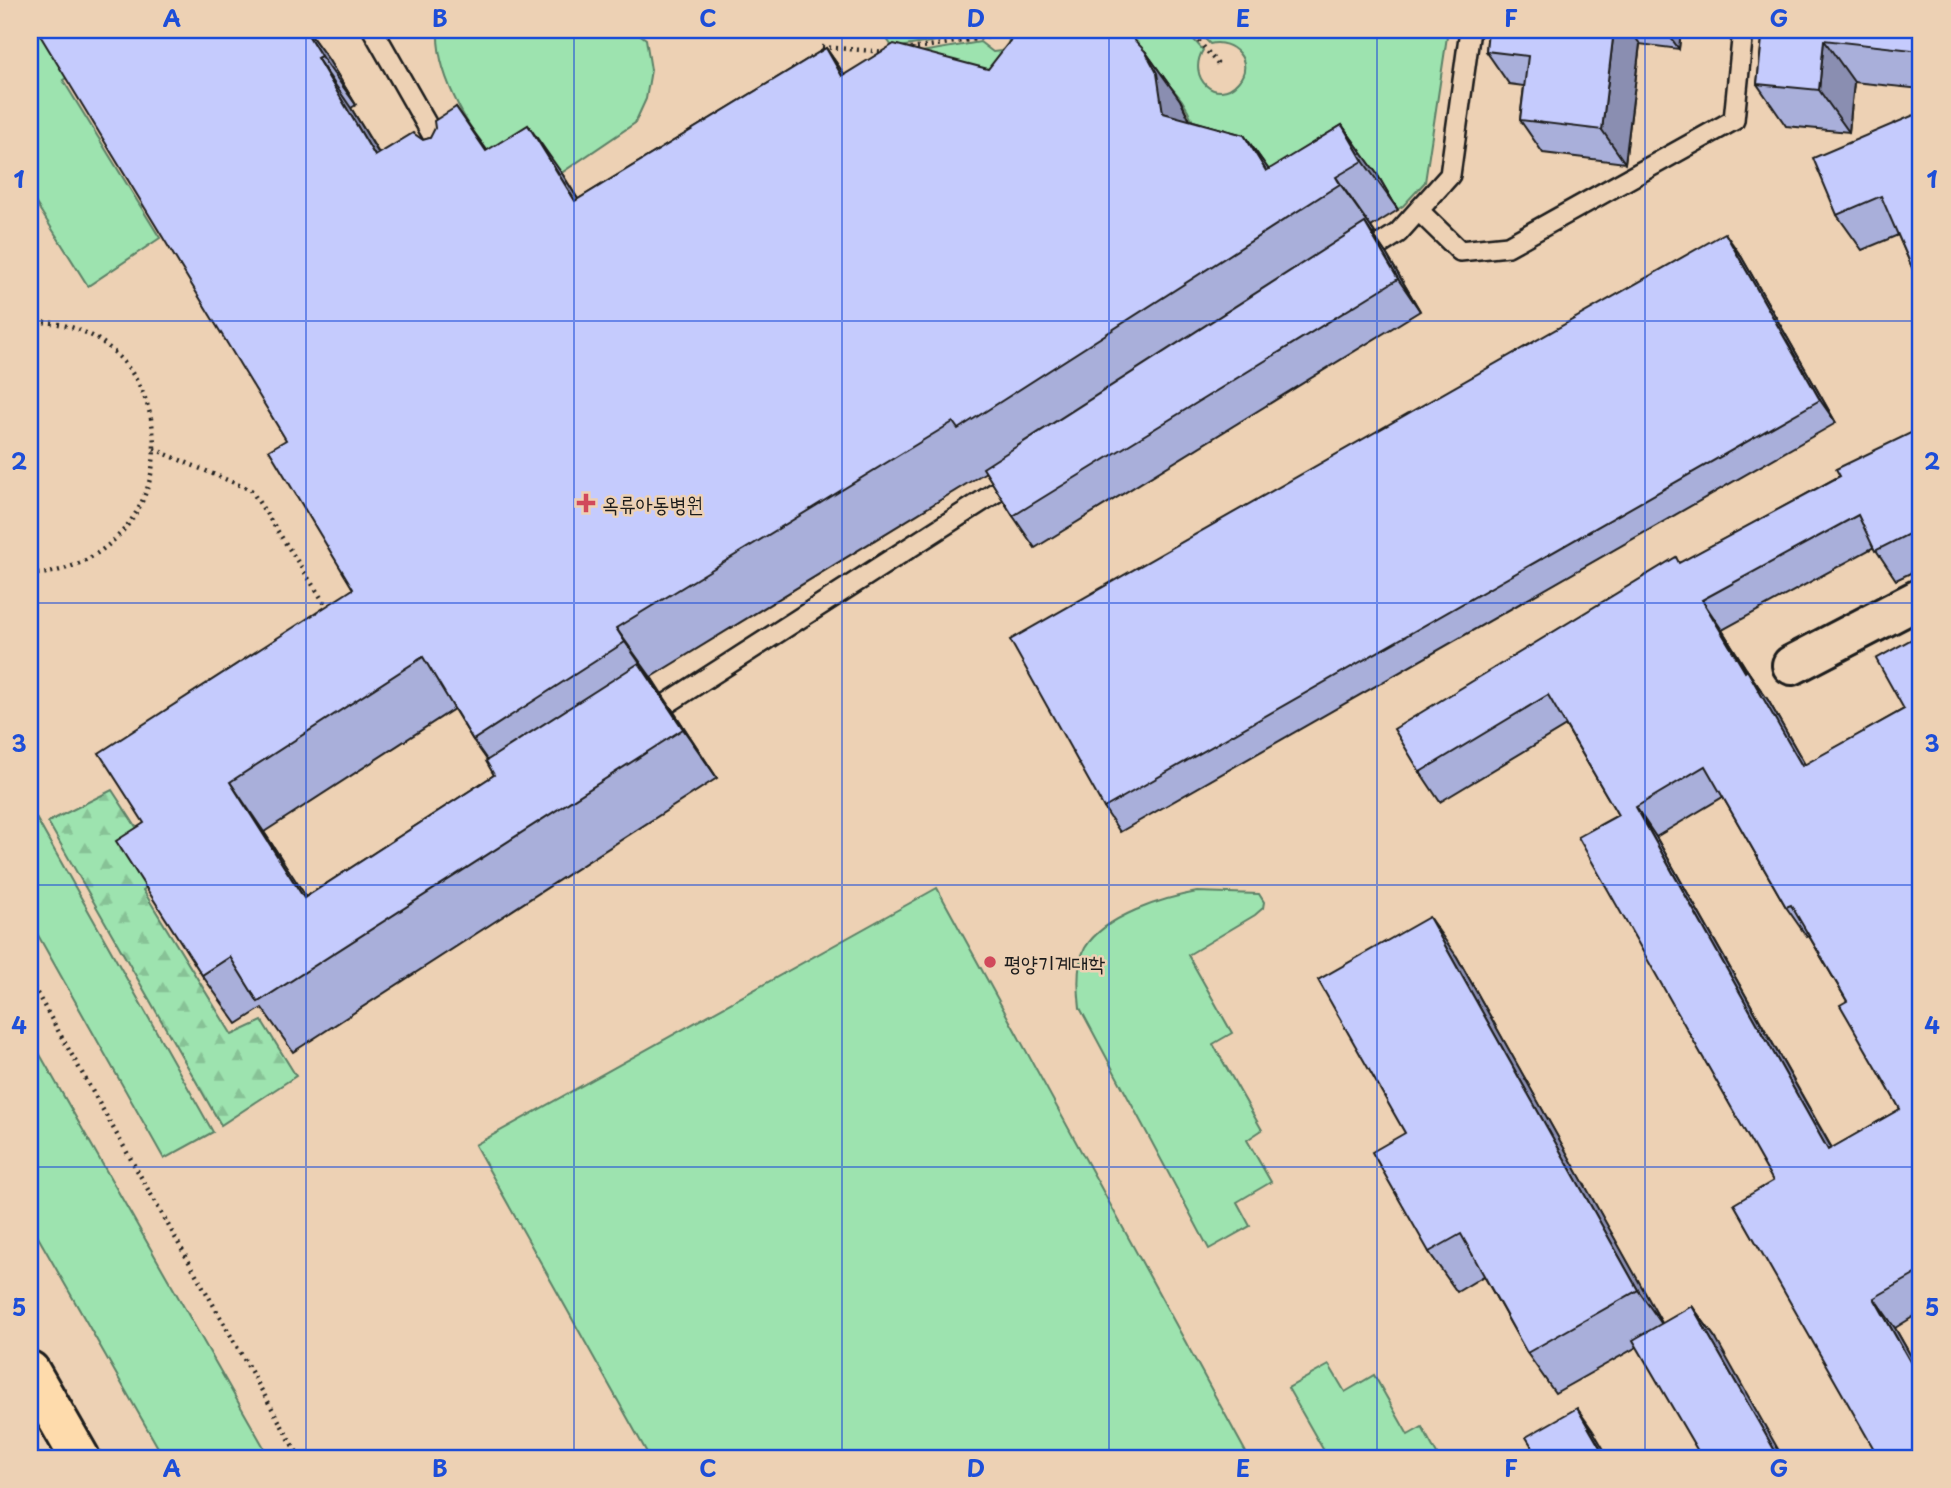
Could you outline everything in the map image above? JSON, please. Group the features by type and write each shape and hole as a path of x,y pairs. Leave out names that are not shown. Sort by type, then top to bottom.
{"main road":[{"path":"30,1371 79,1458"}],"street":[{"path":"1792,665 1921,598"}],"lane":[{"path":"373,30 452,167"},
{"path":"1340,271 1398,233 1450,175 1470,30"},
{"path":"1419,211 1460,251 1508,246 1710,134 1734,120 1743,30"},
{"path":"625,731 1035,467"}],"path":[{"path":"903,51 995,36 1003,30"},
{"path":"1191,30 1220,66"},
{"path":"822,47 890,53"},
{"path":"30,322 46,321 86,333 120,358 144,392 155,433 153,474 138,513 111,545 75,566 30,574"},
{"path":"154,449 251,490 332,615"},
{"path":"30,981 300,1458"}],"green space":[{"path":"30,30 144,30 63,80 160,238 88,286 30,194"},
{"path":"438,30 634,30 646,39 651,70 646,99 635,123 520,201 466,120 454,97 439,52"},
{"path":"881,30 981,30 979,34 893,48"},
{"path":"1010,30 1164,30 1179,36 1187,32 1203,50 1198,70 1201,79 1206,86 1221,91 1230,89 1238,82 1243,74 1243,60 1233,48 1218,43 1210,44 1196,30 1448,30 1425,182 1403,206 1326,253 1200,148 1193,122 1182,100 1166,82 1144,65 1045,84 898,56 980,42 993,52 1001,51 1008,46"},
{"path":"112,790 166,873 143,890 232,1035 262,1021 296,1076 221,1125 48,822"},
{"path":"30,807 213,1132 164,1159 30,921"},
{"path":"937,888 1249,1458 650,1458 475,1145"},
{"path":"1197,892 1259,894 1264,902 1263,908 1255,915 1188,955 1232,1033 1213,1044 1262,1130 1247,1140 1271,1182 1237,1202 1250,1226 1209,1249 1080,1008 1078,986 1082,954 1094,937 1106,927 1135,910"},
{"path":"30,1037 270,1458 164,1458 30,1223"},
{"path":"1329,1365 1345,1392 1374,1375 1408,1435 1422,1427 1439,1458 1328,1458 1288,1388"}],"building":[{"path":"305,30 321,56 317,58 375,156 413,133 423,140 430,138 435,128 434,121 456,107 486,151 528,125 575,201 826,48 842,76 894,44 988,69 1013,37 1022,30 1123,30 1145,51 1157,73 1163,113 1244,135 1266,171 1342,125 1363,161 1336,177 1340,184 958,429 953,422 616,628 625,642 473,740 423,657 230,782 304,898 494,775 486,761 639,663 683,729 258,1002 230,957 202,975 116,841 144,823 99,753 353,589 269,450 286,440 38,32"},
{"path":"1488,30 1614,30 1602,130 1520,120 1528,56 1486,51"},
{"path":"1763,30 1921,30 1921,51 1824,40 1819,90 1757,84"},
{"path":"1921,112 1921,269 1914,272 1881,196 1837,215 1813,158"},
{"path":"1365,223 1398,279 1013,516 983,468"},
{"path":"1725,233 1820,400 1104,808 1010,640"},
{"path":"1921,428 1921,528 1875,551 1858,515 1702,600 1745,672 1747,670 1802,766 1904,709 1876,659 1921,634 1921,1271 1874,1298 1921,1381 1921,1458 1879,1458 1734,1204 1773,1181 1578,837 1618,815 1548,695 1420,772 1394,729 1676,557 1679,563 1840,476 1836,469","holes":["1705,766 1786,907 1791,905 1847,1001 1840,1005 1900,1109 1828,1150 1636,807"]},
{"path":"1429,917 1638,1290 1527,1353 1461,1234 1429,1252 1372,1152 1405,1133 1318,980"},
{"path":"1692,1306 1779,1458 1702,1458 1633,1340"},
{"path":"1577,1408 1606,1458 1539,1458 1526,1437"}],"place":[{"name":"옥류아동병원","path":"586,503"},
{"name":"평양기계대학","path":"990,962"}]}
